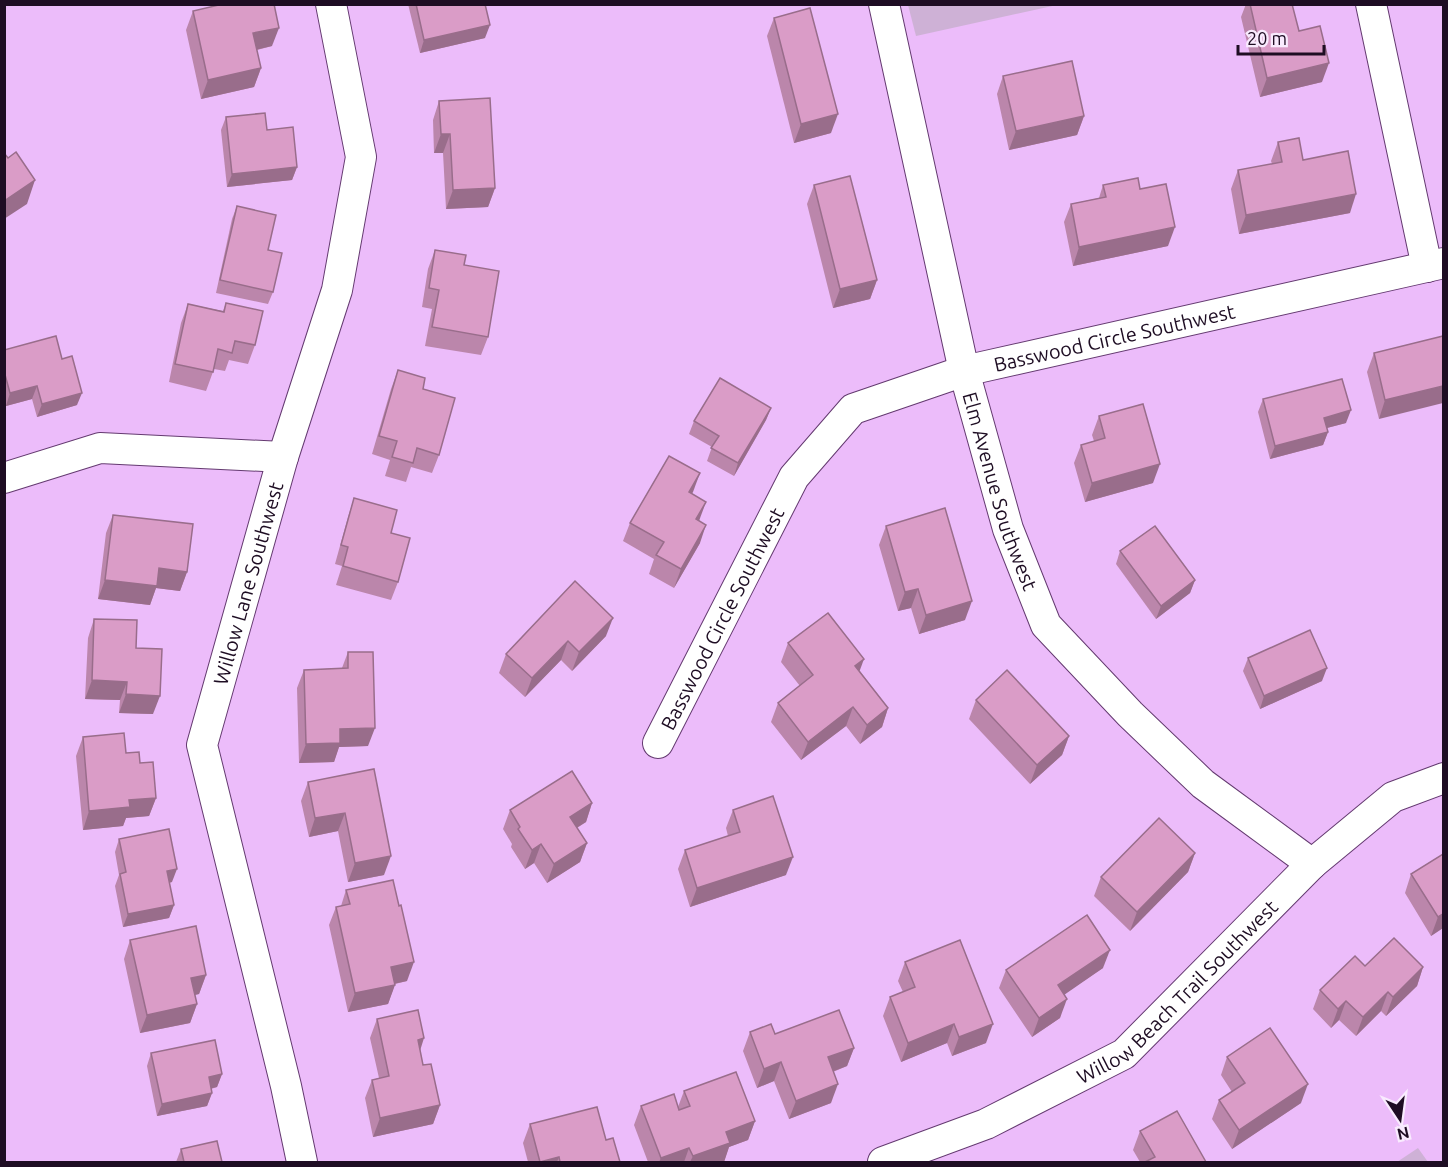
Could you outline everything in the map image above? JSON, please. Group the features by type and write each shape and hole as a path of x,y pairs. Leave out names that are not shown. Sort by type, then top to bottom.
{"street":[{"name":"Willow Lane Southwest","path":"302,1162 284,1074 202,745 282,457 337,290 361,157 331,4"},
{"name":"Elm Avenue Southwest","path":"884,4 964,371 1008,529 1046,625 1130,714 1203,784 1312,864"},
{"path":"1371,4 1435,265"},
{"name":"Basswood Circle Southwest","path":"658,743 794,477 853,409 964,371 1435,265"},
{"path":"4,478 100,448 282,457"},
{"name":"Willow Beach Trail Southwest","path":"883,1162 987,1124 1124,1054 1312,864 1393,797 1443,778"}],"shaded area":[{"path":"908,4 1057,5 916,36"},
{"path":"1418,1148 1428,1162 1397,1162"}],"building":[{"path":"223,4 274,4 279,28 253,33 261,68 208,80 193,11"},
{"path":"416,4 485,4 490,25 424,40"},
{"path":"1250,4 1292,4 1299,31 1320,26 1329,63 1267,78"},
{"path":"810,8 838,114 801,124 774,18"},
{"path":"1072,61 1084,116 1016,131 1003,76"},
{"path":"490,98 495,188 453,190 450,134 441,134 439,101"},
{"path":"265,113 267,130 293,127 297,167 232,174 226,117"},
{"path":"1299,138 1303,160 1348,151 1356,194 1246,215 1238,170 1282,162 1278,142"},
{"path":"16,152 35,180 4,201 4,153 8,158"},
{"path":"850,176 877,280 840,289 814,185"},
{"path":"1138,178 1140,189 1166,184 1175,227 1079,247 1071,204 1106,197 1103,185"},
{"path":"237,206 276,215 268,250 282,253 273,292 220,280"},
{"path":"435,250 466,255 464,265 499,271 488,337 432,327 439,290 429,288"},
{"path":"226,303 263,311 255,345 235,341 232,353 218,349 213,372 175,364 188,304 224,312"},
{"path":"56,336 62,359 72,356 82,393 42,404 37,386 10,393 4,371 4,350"},
{"path":"1443,336 1443,386 1385,400 1374,353"},
{"path":"398,370 425,378 423,389 455,398 439,455 417,448 413,463 392,457 397,441 379,436"},
{"path":"720,378 771,408 738,463 711,448 719,436 694,421"},
{"path":"1342,379 1351,410 1324,418 1328,432 1275,446 1263,399"},
{"path":"1143,404 1160,464 1092,483 1081,445 1105,438 1099,416"},
{"path":"669,456 700,473 689,492 706,502 696,519 706,525 681,569 656,555 664,542 630,523"},
{"path":"354,498 397,510 391,533 410,538 398,582 343,566 348,547 341,545"},
{"path":"945,508 972,601 926,615 918,589 905,592 886,526"},
{"path":"113,515 193,524 187,572 159,568 157,586 105,580"},
{"path":"1155,526 1195,580 1161,606 1120,551"},
{"path":"575,581 613,618 579,652 568,641 532,678 506,654"},
{"path":"828,613 864,659 855,666 888,708 867,725 853,707 808,742 778,703 813,675 788,643"},
{"path":"94,619 137,620 136,648 162,649 160,696 126,694 127,682 92,680"},
{"path":"1310,630 1327,668 1264,696 1248,658"},
{"path":"348,652 373,652 375,728 340,729 340,743 306,744 304,670 348,668"},
{"path":"1007,670 1069,736 1037,765 976,700"},
{"path":"124,733 126,753 139,752 140,763 153,762 156,798 129,800 130,807 89,811 83,737"},
{"path":"374,769 391,856 355,863 345,813 315,818 308,782"},
{"path":"572,771 592,803 570,817 587,843 554,864 541,844 532,850 518,829 520,827 510,810"},
{"path":"773,796 793,857 697,888 685,850 740,832 733,810"},
{"path":"1159,818 1195,853 1137,912 1101,877"},
{"path":"169,829 177,869 167,871 174,905 128,914 120,874 126,872 119,839"},
{"path":"1443,854 1443,914 1438,917 1411,874"},
{"path":"393,880 414,962 391,967 395,985 355,993 336,907 350,904 346,890"},
{"path":"1087,915 1110,950 1058,985 1067,999 1039,1018 1006,970"},
{"path":"196,926 206,975 191,978 197,1004 147,1015 130,940"},
{"path":"1394,938 1423,967 1393,997 1388,992 1363,1017 1346,1001 1338,1009 1320,990 1355,956 1365,966"},
{"path":"960,940 993,1024 959,1037 954,1024 908,1043 890,997 915,987 905,962"},
{"path":"418,1010 424,1038 418,1040 423,1065 431,1064 440,1105 380,1118 372,1080 389,1076 377,1019"},
{"path":"839,1010 854,1048 828,1057 838,1084 796,1101 781,1062 764,1069 750,1032 771,1024 775,1034"},
{"path":"1270,1028 1308,1084 1239,1130 1219,1100 1245,1083 1227,1057"},
{"path":"215,1040 222,1074 209,1077 212,1093 162,1104 151,1053"},
{"path":"736,1072 755,1121 726,1132 730,1143 693,1156 689,1148 661,1158 641,1106 674,1094 679,1110 690,1106 684,1091"},
{"path":"597,1107 606,1140 613,1138 620,1162 560,1162 559,1157 540,1162 530,1124"},
{"path":"1177,1111 1206,1162 1145,1162 1155,1157 1140,1131"},
{"path":"217,1141 222,1162 184,1162 181,1149"}]}
